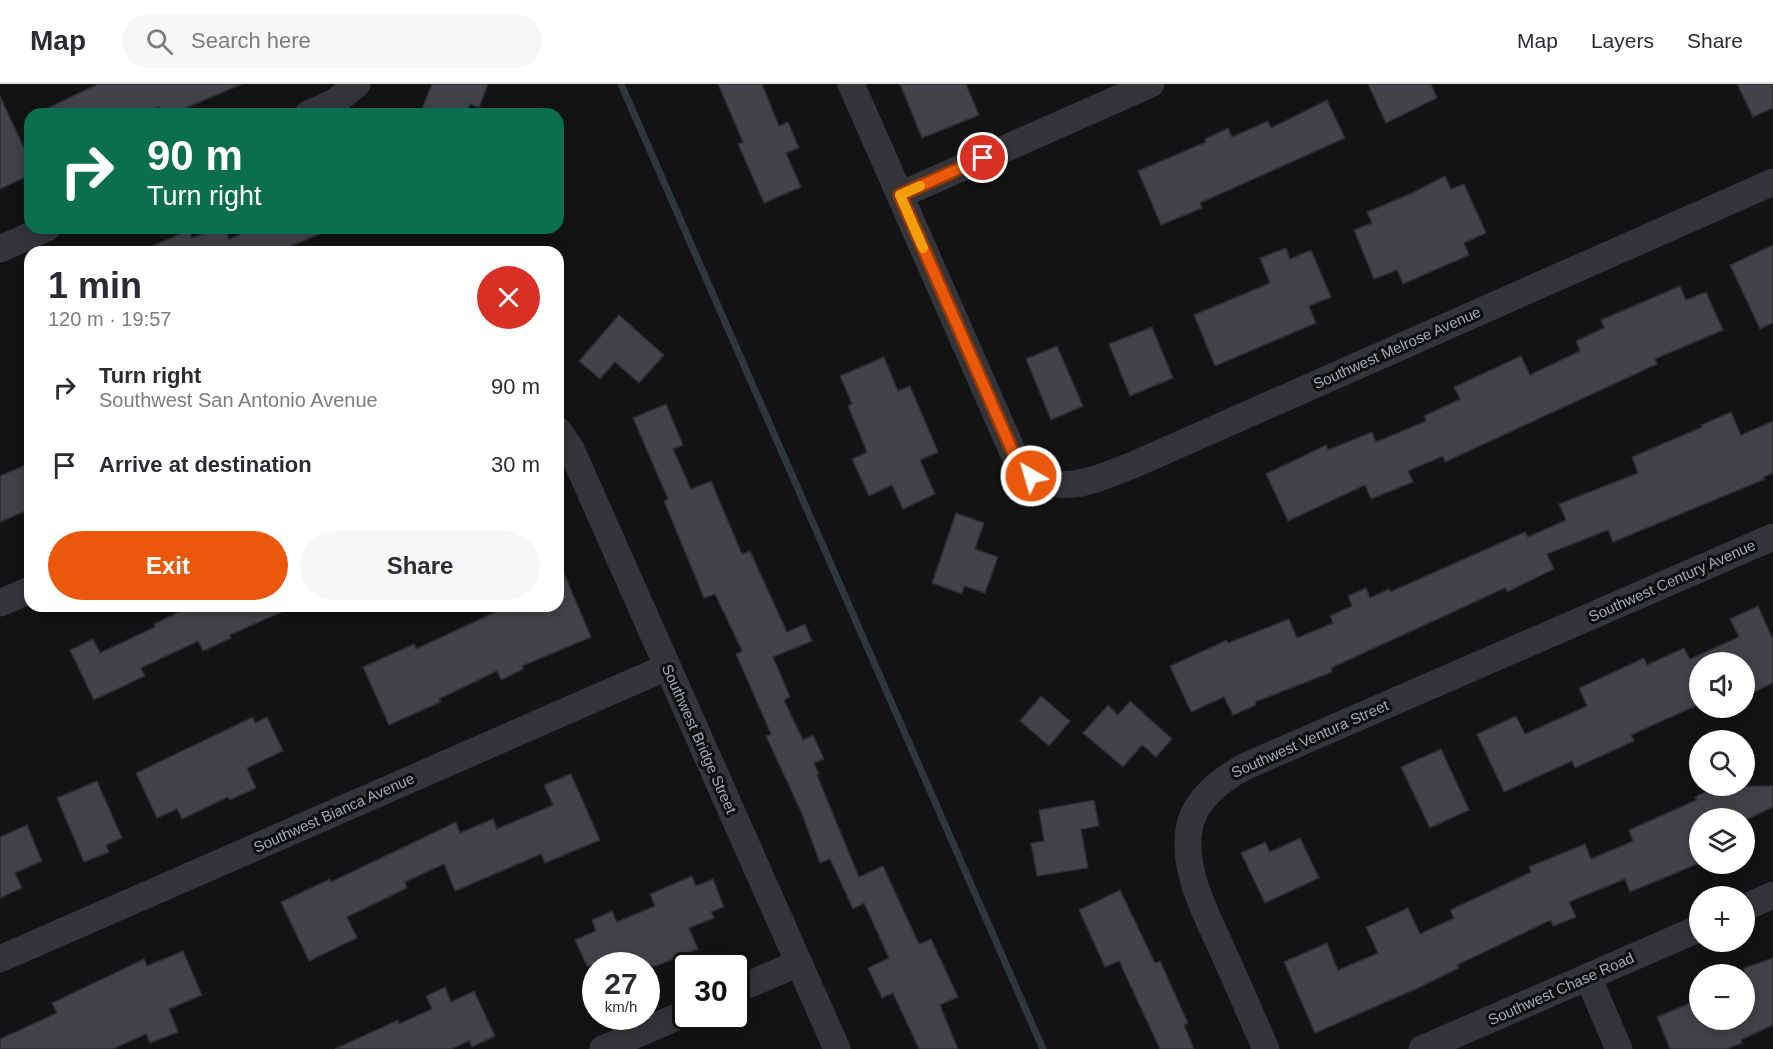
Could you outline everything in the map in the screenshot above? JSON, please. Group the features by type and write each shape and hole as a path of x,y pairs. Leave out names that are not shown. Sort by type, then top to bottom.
{"street":[{"path":"322,108 335,102 357,84"},
{"path":"851,84 900,195 1151,84"},
{"name":"Southwest Melrose Avenue","path":"900,195 1019,466 1031,476 1054,486 1092,481 1773,182"},
{"path":"0,249 34,234"},
{"name":"Southwest Bridge Street","path":"564,438 571,448 837,1049"},
{"name":"Southwest Century Avenue","path":"1572,626 1773,537"},
{"path":"0,603 24,593"},
{"name":"Southwest Ventura Street","path":"1266,1049 1192,877 1187,853 1189,828 1196,810 1224,778 1246,766 1572,626"},
{"name":"Southwest Bianca Avenue","path":"0,959 667,667"},
{"path":"1755,903 1773,895"},
{"name":"Southwest Chase Road","path":"1422,1049 1689,933"},
{"path":"750,984 799,963"},
{"path":"1588,977 1619,1049"},
{"path":"603,1049 672,1019"}],"building":[{"path":"98,84 242,84 186,108 48,108"},
{"path":"432,84 488,84 479,108 470,104 468,108 422,108"},
{"path":"718,84 762,84 779,126 788,122 799,148 786,153 801,187 764,203 738,144 743,142"},
{"path":"900,84 966,84 979,115 922,138"},
{"path":"1368,84 1431,84 1437,98 1386,123"},
{"path":"1737,84 1773,84 1773,108 1753,117"},
{"path":"0,96 24,148 24,178 0,189"},
{"path":"1327,100 1345,138 1200,203 1202,208 1161,225 1138,171 1206,142 1205,139 1228,128 1232,137 1268,121 1271,128"},
{"path":"1445,176 1451,189 1464,184 1486,233 1464,243 1469,255 1403,284 1397,270 1374,279 1354,230 1372,223 1367,212"},
{"path":"180,234 190,234 192,238 202,234 227,234 229,239 240,234 320,234 291,246 152,246"},
{"path":"1773,245 1773,323 1760,329 1730,265"},
{"path":"1286,248 1290,259 1311,250 1331,297 1309,306 1316,323 1215,366 1194,315 1270,283 1260,258"},
{"path":"1680,286 1686,300 1706,292 1723,330 1655,359 1657,364 1445,462 1443,456 1408,471 1413,482 1371,499 1365,485 1288,521 1266,474 1326,445 1328,450 1372,432 1376,442 1426,421 1424,416 1460,399 1454,387 1521,356 1530,375 1580,351 1576,341 1604,328 1601,320"},
{"path":"619,315 664,355 639,383 615,362 600,379 579,361"},
{"path":"1152,327 1173,378 1130,396 1109,344"},
{"path":"1057,346 1083,406 1051,420 1026,359"},
{"path":"884,357 898,391 910,386 938,452 920,460 935,494 903,509 892,485 869,496 852,459 867,452 848,406 852,404 840,376"},
{"path":"666,404 683,445 673,449 691,489 711,481 742,554 750,551 787,632 805,624 812,641 773,657 790,697 784,700 803,740 813,735 824,759 814,763 819,774 817,775 859,877 883,866 919,944 931,939 958,997 940,1005 958,1049 919,1049 893,993 882,998 868,968 889,958 864,903 853,909 830,859 820,863 802,814 766,736 771,734 736,654 742,651 715,594 704,598 664,501 668,499 633,418"},
{"path":"1731,412 1741,435 1773,421 1773,473 1764,477 1765,479 1613,542 1608,530 1547,554 1554,569 1507,592 1505,588 1331,668 1332,672 1255,702 1256,705 1233,715 1224,697 1191,712 1170,666 1227,640 1228,643 1289,619 1297,638 1333,623 1330,616 1352,606 1348,596 1366,588 1370,598 1389,589 1390,592 1525,532 1528,537 1566,520 1559,504 1638,473 1632,457"},
{"path":"24,466 24,512 0,522 0,476"},
{"path":"956,513 984,523 975,549 998,557 985,593 964,586 962,594 932,583"},
{"path":"564,573 591,637 522,666 524,669 501,680 497,671 439,699 441,702 389,725 363,667 414,644 416,649 495,612 564,612"},
{"path":"1758,606 1773,640 1773,683 1755,692 1755,652 1706,652 1739,637 1730,619"},
{"path":"179,612 282,612 230,635 231,638 203,651 198,641 141,668 145,676 94,700 70,650 93,639 100,653 155,627 154,624"},
{"path":"1684,648 1689,657 1689,709 1631,735 1634,741 1575,768 1572,761 1504,792 1477,734 1516,716 1525,734 1587,706 1579,688 1644,658 1647,665"},
{"path":"1041,696 1070,721 1049,746 1020,721"},
{"path":"1130,701 1172,739 1156,757 1142,745 1123,767 1083,733 1108,705 1118,715"},
{"path":"253,717 255,723 267,717 283,751 247,768 256,788 230,800 228,797 182,819 177,809 157,818 136,773"},
{"path":"1441,749 1469,810 1430,828 1401,767"},
{"path":"571,774 600,840 545,863 541,854 455,891 444,864 405,882 407,888 347,917 357,938 309,961 281,902 330,879 331,882 456,822 460,833 493,819 497,829 553,805 544,785"},
{"path":"97,781 122,838 106,845 109,852 84,862 57,798"},
{"path":"1755,786 1773,786 1773,807 1755,816 1755,808 1689,808 1689,868 1630,892 1625,879 1569,902 1576,917 1553,926 1551,920 1457,965 1459,968 1418,988 1315,1033 1284,962 1327,943 1338,970 1378,953 1366,927 1408,908 1420,934 1454,918 1450,910 1531,872 1529,867 1585,844 1591,859 1633,841 1629,830 1697,800 1695,797 1755,796"},
{"path":"1094,800 1099,826 1081,829 1088,868 1037,876 1031,843 1044,841 1039,810"},
{"path":"27,825 42,861 15,873 22,888 0,898 0,837"},
{"path":"1300,838 1319,878 1265,903 1241,853 1265,842 1270,852"},
{"path":"692,876 696,886 713,879 724,907 711,912 714,918 689,928 698,949 691,952 672,952 672,960 660,964 660,952 582,952 582,955 575,940 596,931 592,920 612,911 617,922 655,906 650,894"},
{"path":"1120,890 1155,963 1160,961 1188,1023 1184,1025 1194,1049 1160,1049 1119,961 1105,967 1079,910"},
{"path":"183,951 202,995 169,1009 178,1032 150,1043 146,1034 113,1049 0,1049 0,1039 57,1013 52,1003 144,959 147,966"},
{"path":"1773,958 1773,1025 1727,1049 1670,1049 1657,1017 1689,1004 1689,1030 1755,1030 1755,964"},
{"path":"445,987 451,1002 474,991 495,1036 472,1047 469,1041 451,1049 335,1049 398,1020 399,1024 432,1009 426,996"}],"waterway":[{"path":"621,84 1043,1049"}],"slow traffic":[{"path":"920,186 900,195 923,248"}],"route":[{"path":"983,158 900,195 1019,466 1031,476"}]}
